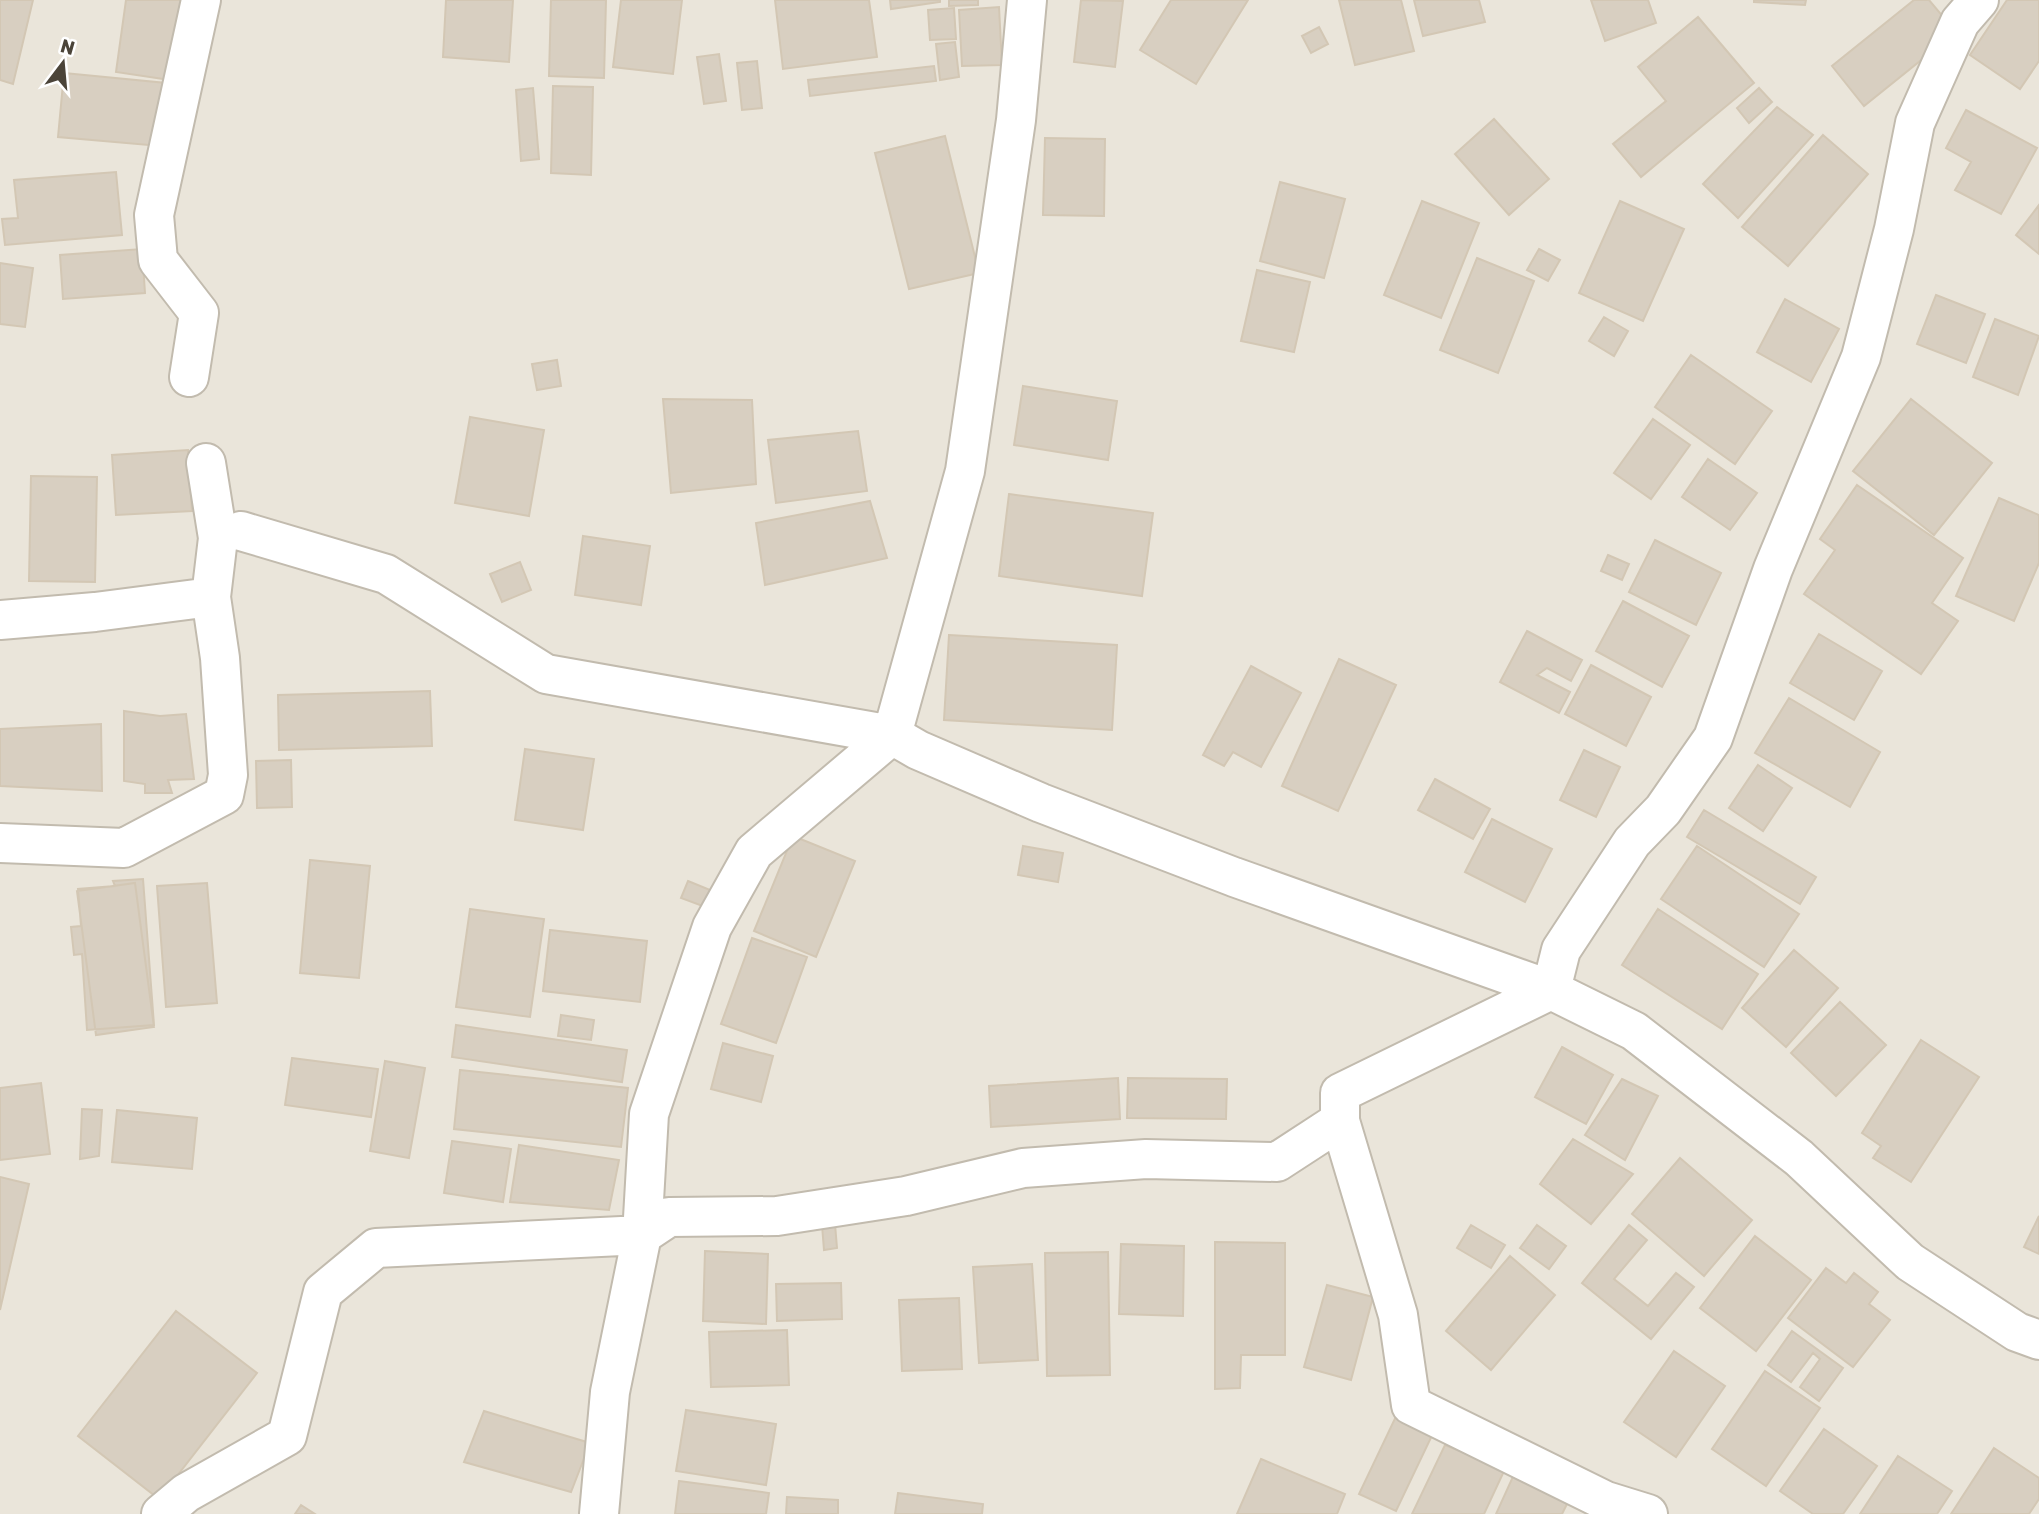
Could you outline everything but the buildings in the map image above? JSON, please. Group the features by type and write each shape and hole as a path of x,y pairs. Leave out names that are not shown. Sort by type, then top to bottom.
{"street":[{"path":"189,377 199,313 158,260 155,215 201,0"},
{"path":"599,1514 610,1392 642,1235 649,1114 712,927 754,852 892,735 965,471 1016,120 1027,0"},
{"path":"1648,1514 1606,1501 1412,1405 1398,1315 1340,1121 1340,1093 1550,990 1561,950 1632,842 1663,810 1713,738 1773,569 1861,357 1894,229 1915,123 1960,22 1979,0"},
{"path":"0,843 124,848 224,795 228,775 220,657 211,597 218,538 206,463"},
{"path":"241,530 386,574 546,674 892,735 918,750 1041,803 1234,877 1550,990 1634,1031 1799,1158 1910,1262 2017,1332 2039,1340"},
{"path":"0,620 95,612 211,597"},
{"path":"162,1514 186,1493 287,1436 323,1292 376,1248 642,1235 669,1217 777,1216 905,1196 1023,1168 1146,1159 1277,1162 1340,1121"}],"shaded area":[{"path":"0,0 2039,0 2039,1514 0,1514"}]}
